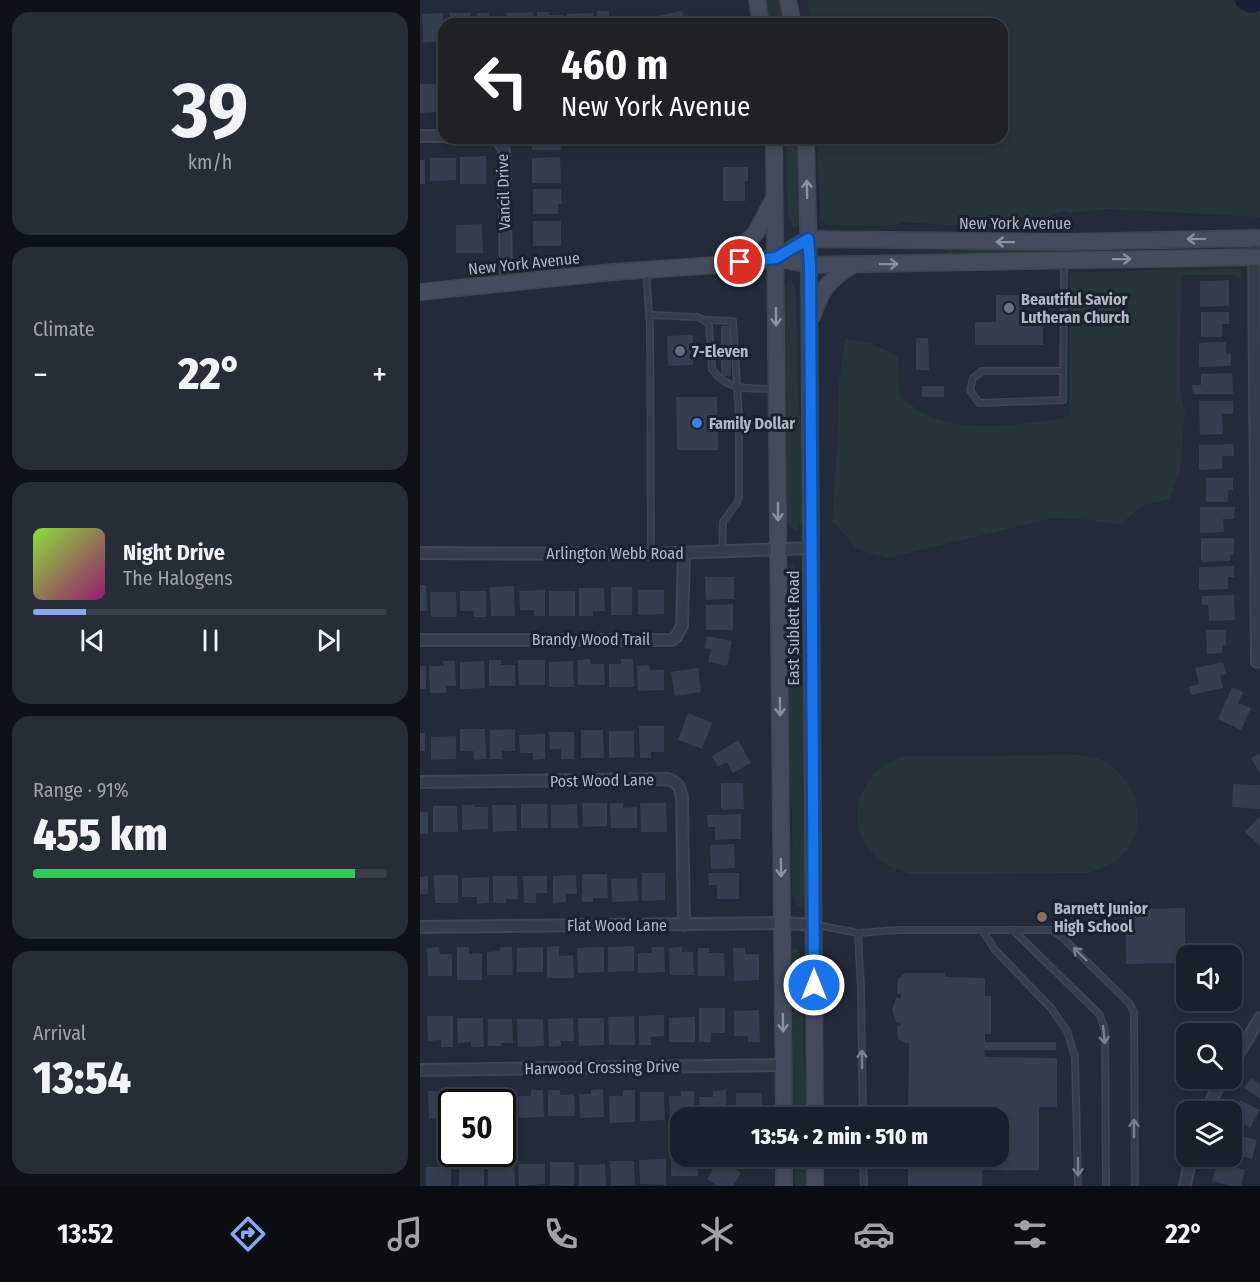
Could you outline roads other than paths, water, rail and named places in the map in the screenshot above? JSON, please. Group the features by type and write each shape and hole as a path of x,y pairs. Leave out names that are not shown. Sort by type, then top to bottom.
{"main road":[{"path":"757,0 760,18"},
{"path":"788,0 792,18"},
{"name":"East Sublett Road","path":"774,144 784,1107"},
{"name":"East Sublett Road","path":"806,144 810,265 815,1107"},
{"path":"717,265 756,233 775,195"},
{"name":"New York Avenue","path":"776,258 808,239 1064,242 1257,238"},
{"path":"1064,242 1064,260"},
{"name":"New York Avenue","path":"420,292 776,258 810,265 1257,257"},
{"path":"809,327 822,292 830,281 853,264"},
{"path":"784,1167 784,1186"},
{"path":"815,1167 815,1186"}],"street":[{"path":"420,136 438,136"},
{"name":"Vancil Drive","path":"500,144 504,149 506,283"},
{"path":"1257,238 1257,662"},
{"name":"Arlington Webb Road","path":"420,553 651,554 811,548"},
{"name":"Brandy Wood Trail","path":"420,640 672,640 682,626 684,553"},
{"name":"Post Wood Lane","path":"420,782 668,779 674,781 678,785 682,800 684,925"},
{"name":"Flat Wood Lane","path":"420,927 782,923 814,925"},
{"path":"1242,1048 1260,1018"},
{"name":"Harwood Crossing Drive","path":"420,1070 783,1065"},
{"path":"1185,1186 1189,1167"}],"lane":[{"path":"1063,371 982,371 973,378 970,390 979,403 1063,400 1064,260"},
{"path":"646,270 649,315 651,554"},
{"path":"649,315 734,321 739,496 737,503 723,522 722,551"},
{"path":"704,320 709,325 712,369 716,375 737,388 777,389"},
{"path":"814,925 858,933 899,930 1052,930 1062,937 1130,1003 1134,1012 1135,1186"},
{"path":"1013,930 1100,1015 1105,1030 1106,1186"},
{"path":"983,931 995,950 1051,1008 1068,1031 1075,1057 1078,1186"},
{"path":"858,933 863,1107"},
{"path":"863,1167 864,1186"}],"waterway":[{"path":"1245,0 1252,3 1259,0"}],"place":[{"name":"Beautiful Savior Lutheran Church","path":"1009,308"},
{"name":"7-Eleven","path":"680,351"},
{"name":"Family Dollar","path":"697,423"},
{"name":"Barnett Junior High School","path":"1042,917"}]}
